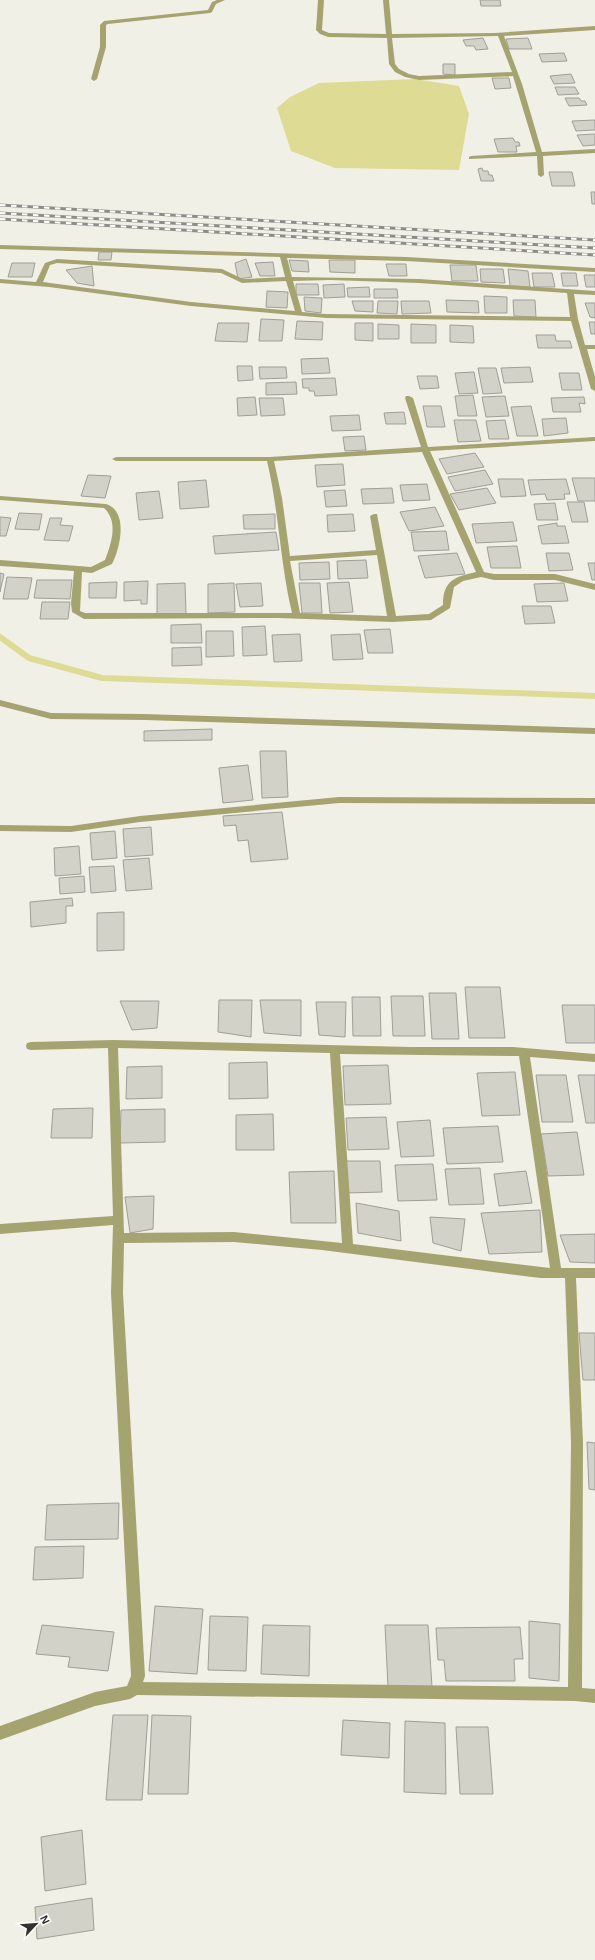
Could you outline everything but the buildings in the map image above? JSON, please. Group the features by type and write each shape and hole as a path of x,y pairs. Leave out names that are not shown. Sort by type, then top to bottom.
{"street":[{"path":"94,79 103,47 104,23 210,11 214,3 222,0"},
{"path":"321,0 319,30 322,33 390,36 500,34 595,28"},
{"path":"386,0 392,64 395,70 405,76 419,78 515,74"},
{"path":"500,34 515,74 540,155 541,175"},
{"path":"471,158 595,151"},
{"path":"0,247 406,259 595,270"},
{"path":"283,256 299,314"},
{"path":"40,284 47,264 57,261 222,271 227,272 233,278 242,281 289,278 371,279 595,293"},
{"path":"0,282 40,284 191,304 299,314 363,317 574,319"},
{"path":"570,291 574,319 584,347 595,388"},
{"path":"584,347 595,347"},
{"path":"409,398 425,449 481,574"},
{"path":"116,459 270,459 595,439"},
{"path":"270,459 276,477 286,559 296,616"},
{"path":"0,498 106,506 114,514 117,537 109,562 92,570 0,563"},
{"path":"374,516 392,618"},
{"path":"286,559 380,552"},
{"path":"78,569 75,603 76,612 84,616 431,617 447,606 446,594 451,584 459,579 481,574 494,577 555,577 595,587"},
{"path":"0,702 32,712 68,717 152,717 595,731"},
{"path":"0,828 71,829 140,819 339,800 595,802"},
{"path":"113,1044 119,1238 117,1293 138,1676 134,1688"},
{"path":"31,1046 113,1044 524,1052 595,1058"},
{"path":"335,1049 348,1248"},
{"path":"524,1052 556,1273"},
{"path":"0,1229 118,1220"},
{"path":"119,1238 234,1237 348,1248 540,1273 595,1273"},
{"path":"570,1273 578,1443 575,1694"},
{"path":"0,1733 95,1699 124,1694 134,1688 256,1689 449,1694 575,1694 595,1696"}],"shaded area":[{"path":"415,79 459,86 469,114 459,170 335,168 291,151 277,108 290,97 319,83"}],"waterway":[{"path":"0,637 29,658 102,678 595,696"}],"railway":[{"path":"0,205 595,240"},
{"path":"0,213 595,248"},
{"path":"0,219 595,255"}]}
